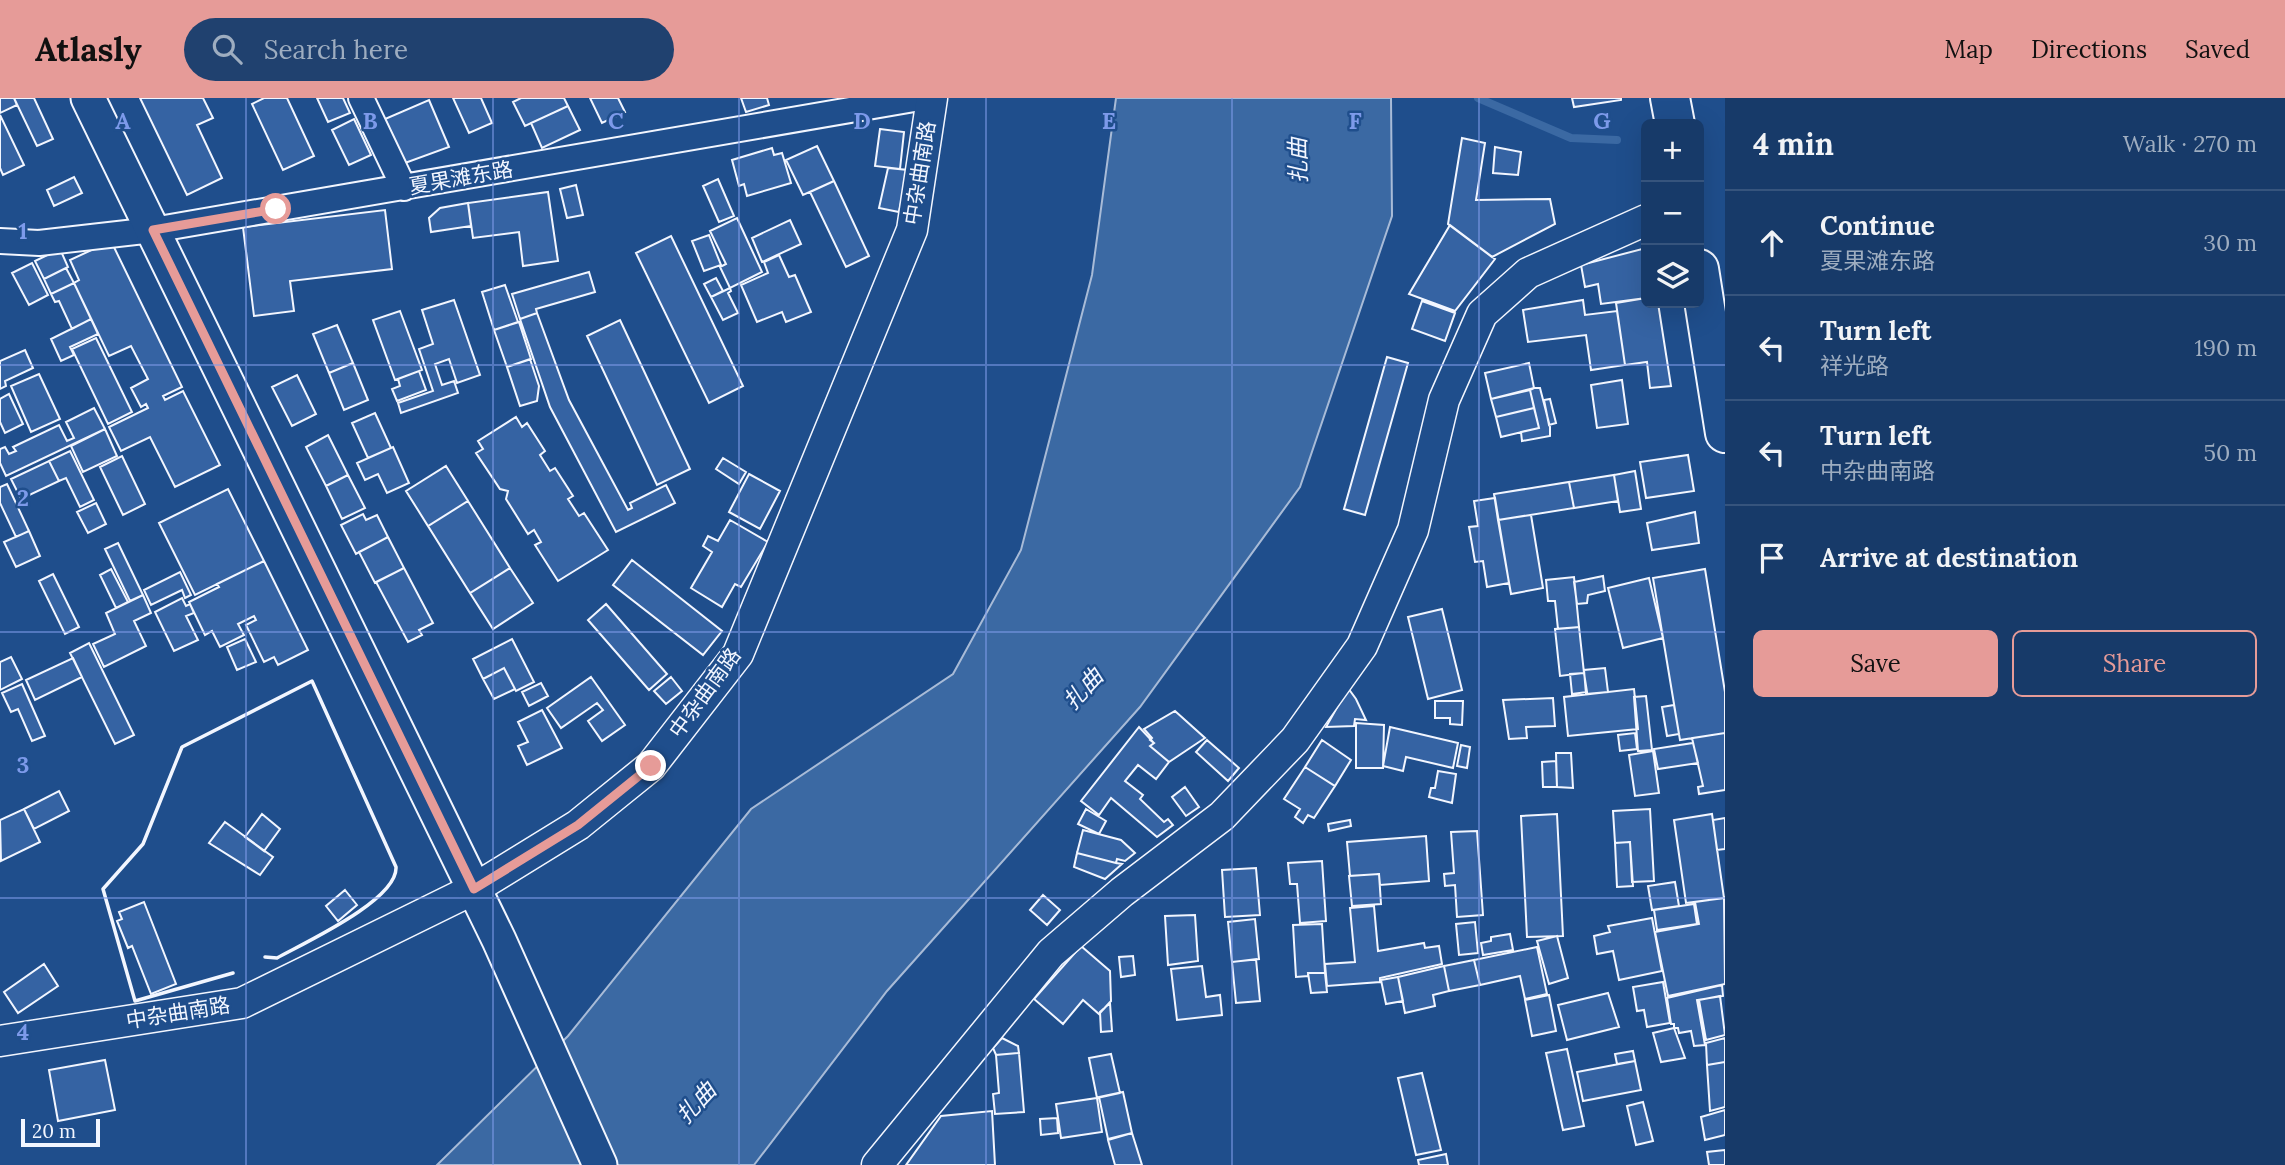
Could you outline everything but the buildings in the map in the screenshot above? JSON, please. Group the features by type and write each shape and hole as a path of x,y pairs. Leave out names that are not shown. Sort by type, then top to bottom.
{"highway":[{"path":"1671,98 1674,119"},
{"path":"1704,301 1725,433"}],"main road":[{"path":"88,98 499,940 600,1165"}],"street":[{"path":"361,98 404,188"},
{"name":"夏果滩东路","path":"0,241 39,243 153,230 920,98"},
{"name":"中杂曲南路","path":"0,1041 242,1003 474,889 578,825 651,766 738,654 912,230 932,98"},
{"path":"877,1165 1051,953 1122,892 1222,816 1295,740 1362,646 1413,530 1444,400 1482,314 1528,273 1641,222"}],"water":[{"name":"扎曲","path":"1116,98 1391,98 1392,216 1300,487 1140,707 887,991 754,1165 437,1165 568,1036 751,809 953,674 1021,550 1092,275"}],"waterway":[{"path":"1478,98 1571,138 1617,140"}],"wall":[{"path":"233,973 135,1001 103,889 143,844 182,747 312,681 396,867 393,880 366,906 277,958 265,957"}],"route":[{"path":"276,209 153,230 474,889 578,825 651,766"}]}
